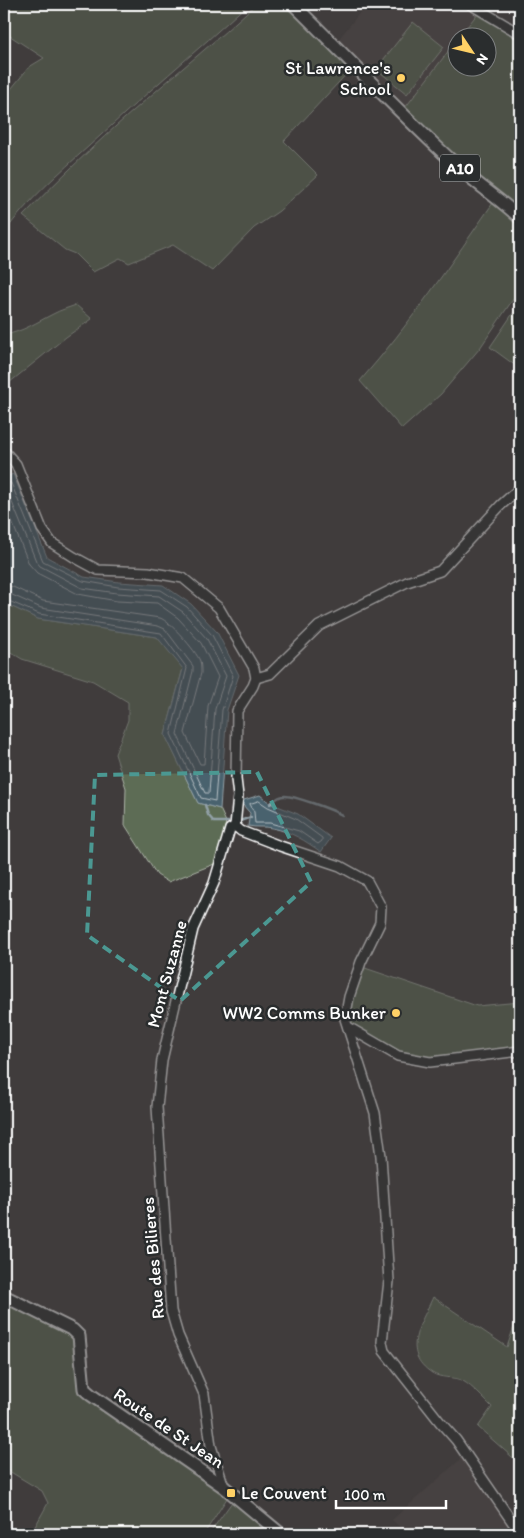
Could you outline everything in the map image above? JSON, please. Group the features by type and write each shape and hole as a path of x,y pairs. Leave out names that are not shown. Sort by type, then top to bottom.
{"main road":[{"name":"A10","path":"293,4 466,173 496,196 520,218"},
{"name":"Route de St Jean","path":"4,1296 73,1330 79,1336 84,1389 224,1487 281,1534"}],"street":[{"path":"470,4 520,34"},
{"path":"4,451 16,464 42,529 52,543 98,570 148,572 183,578 220,608 254,668 256,678 237,711 236,779 238,796 235,826 241,831 280,846 340,866 367,881 375,894 381,907 380,923 361,962 349,996 345,1019 374,1113 381,1156 389,1281 382,1342 384,1351 456,1440 520,1533"},
{"path":"256,678 270,674 319,626 407,582 440,571 500,505 520,488"},
{"name":"Mont Suzanne","path":"157,1107 162,1060 193,929 214,883 230,829 235,826"},
{"path":"348,1027 398,1056 430,1062 520,1051"},
{"name":"Rue des Bilieres","path":"157,1107 171,1311 178,1335 204,1394 211,1446 224,1487"}],"highlighted area":[{"path":"257,772 311,882 180,1001 87,935 95,775"}],"shaded area":[{"name":"St Lawrence's School","path":"367,4 465,4 478,13 466,28 446,28 446,54 405,108 337,41"},
{"path":"463,1457 518,1534 408,1534 392,1520"}],"green space":[{"path":"4,4 248,4 55,177 23,209 4,233 4,94 7,94 29,67 44,58 4,32"},
{"path":"256,4 284,4 352,68 284,141 318,175 279,211 254,228 212,271 173,245 129,263 120,258 93,272 75,254 65,250 23,216 105,136"},
{"path":"478,13 520,40 520,211 449,152 405,108 446,54 446,78 496,78 496,28 466,28"},
{"path":"413,22 444,47 407,94 376,69"},
{"path":"495,200 520,222 520,289 480,348 441,394 402,429 360,381 413,315"},
{"path":"520,303 520,369 490,347"},
{"path":"76,305 92,319 66,337 4,387 4,335 23,329 58,311"},
{"path":"4,603 38,619 157,637 183,668 165,735 198,803 220,809 226,822 217,863 168,882 157,875 125,825 126,788 115,754 128,720 128,702 93,681 22,659 4,648"},
{"path":"362,967 477,1006 520,1002 520,1048 430,1057 397,1051 351,1025 349,1019 350,1004"},
{"path":"433,1297 507,1347 520,1309 520,1464 478,1427 492,1407 463,1381 432,1373 422,1365 417,1356 415,1347 416,1337"},
{"path":"4,1299 70,1334 75,1340 80,1387 229,1495 204,1534 31,1534 48,1503 42,1491 4,1468"},
{"path":"236,1501 272,1534 209,1534 232,1502"}],"water":[{"path":"13,474 47,557 84,577 163,585 191,604 217,632 239,675 227,710 220,809 198,803 165,735 183,669 157,637 38,619 4,603 4,478"},
{"path":"260,795 270,803 298,814 331,838 321,852 292,834 269,827 248,826 250,813 242,804 244,800"}],"waterway":[{"path":"270,804 280,797 289,796 313,803 342,815"},
{"path":"205,805 208,815 214,822 228,822"},
{"path":"240,821 251,817"}],"place":[{"name":"St Lawrence's School","path":"401,78"},
{"name":"WW2 Comms Bunker","path":"396,1013"},
{"name":"Le Couvent","path":"231,1493"}]}
